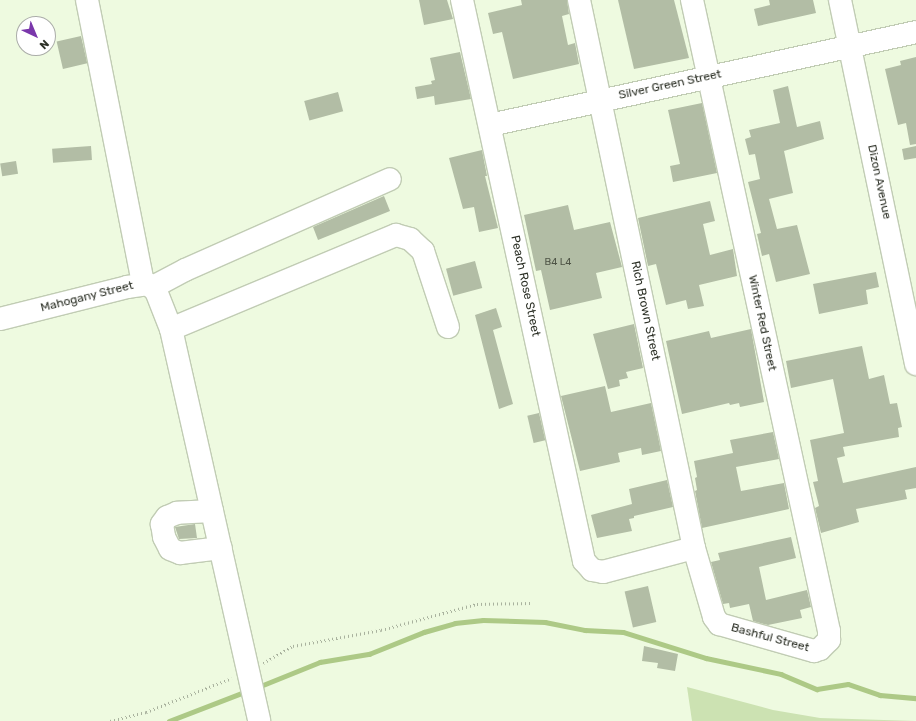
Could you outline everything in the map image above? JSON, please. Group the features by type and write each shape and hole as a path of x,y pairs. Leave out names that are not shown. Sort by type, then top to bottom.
{"street":[{"path":"87,0 148,286 171,329 258,717"},
{"name":"Peach Rose Street","path":"462,0 584,560 592,570 603,572 694,548"},
{"name":"Rich Brown Street","path":"579,0 694,548 715,620"},
{"name":"Winter Red Street","path":"692,0 829,631 829,640 826,646"},
{"name":"Dizon Avenue","path":"840,0 851,46 916,364"},
{"name":"Silver Green Street","path":"490,125 916,32"},
{"name":"Mahogany Street","path":"0,319 148,286 390,180"},
{"path":"171,329 396,235 410,239 423,251 448,328"},
{"path":"212,511 176,513 167,517 162,524 164,537 170,549 180,553 221,548"},
{"name":"Bashful Street","path":"715,620 719,624 814,650 826,646"}],"path":[{"path":"110,721 146,712 249,676 293,646 381,630 477,604 531,603"}],"green space":[{"path":"687,687 773,710 820,718 916,721 692,721"}],"building":[{"path":"419,0 447,0 453,19 424,25"},
{"path":"521,0 567,0 569,14 562,16 568,45 575,43 579,64 513,79 502,32 493,34 488,13 522,5"},
{"path":"618,0 674,0 689,58 634,69"},
{"path":"769,0 813,0 816,13 758,26 754,9 770,5"},
{"path":"81,36 87,63 63,69 57,42"},
{"path":"460,52 471,99 435,105 434,96 417,99 415,87 432,84 431,81 435,80 430,58"},
{"path":"916,57 916,144 910,145 906,123 898,125 885,69 901,65 900,61"},
{"path":"788,86 797,127 820,121 824,139 784,151 793,193 769,199 777,229 797,225 810,274 776,282 769,254 762,256 757,234 761,233 748,182 760,179 755,154 749,155 745,139 751,137 749,130 780,123 773,90"},
{"path":"338,92 343,111 309,120 304,101"},
{"path":"702,103 717,173 673,182 670,166 680,164 668,110"},
{"path":"91,146 92,160 53,163 52,149"},
{"path":"916,146 916,158 904,160 902,149"},
{"path":"482,150 487,176 485,176 498,228 479,232 474,207 463,209 449,158"},
{"path":"16,161 18,174 2,176 0,164"},
{"path":"384,196 390,211 318,240 313,227"},
{"path":"710,201 715,221 703,224 710,255 733,249 737,276 699,285 704,306 688,309 686,300 666,305 656,264 648,266 638,218"},
{"path":"568,205 574,230 610,222 622,267 596,273 602,298 550,310 541,270 536,271 524,215"},
{"path":"475,261 482,288 453,296 446,269"},
{"path":"876,272 879,287 866,290 868,304 819,314 813,284"},
{"path":"496,308 502,327 493,330 513,404 499,409 475,315"},
{"path":"634,324 643,368 626,372 628,378 619,380 620,386 608,389 593,334"},
{"path":"751,329 764,402 740,407 739,403 730,405 729,403 682,414 666,341 709,331 711,338"},
{"path":"862,346 869,379 884,375 890,404 897,403 902,427 898,428 899,437 843,447 845,456 837,458 843,483 916,467 916,488 905,490 907,499 856,509 859,522 821,533 815,508 819,506 813,482 818,481 810,440 844,433 833,379 791,388 786,361"},
{"path":"605,386 611,412 651,403 661,451 642,455 641,448 618,453 620,462 580,471 561,396"},
{"path":"539,413 545,440 534,443 527,416"},
{"path":"773,432 779,459 736,467 741,491 784,483 789,509 702,528 695,491 697,490 695,478 697,477 694,461 733,453 730,440"},
{"path":"667,480 673,507 634,516 634,518 629,519 632,531 597,538 591,515 632,504 629,489"},
{"path":"195,524 197,538 179,539 175,527"},
{"path":"791,537 796,558 759,567 766,600 807,590 811,607 800,610 802,618 768,625 753,621 749,604 730,608 729,603 723,604 711,562 720,560 718,553"},
{"path":"648,586 656,622 633,627 625,591"},
{"path":"644,646 678,654 675,671 657,668 658,663 642,661"}],"waterway":[{"path":"258,687 320,662 369,654 424,632 455,623 483,620 545,622 585,630 623,632 706,658 781,674 817,689 848,684 880,695 916,698"},
{"path":"169,721 247,691"}]}
